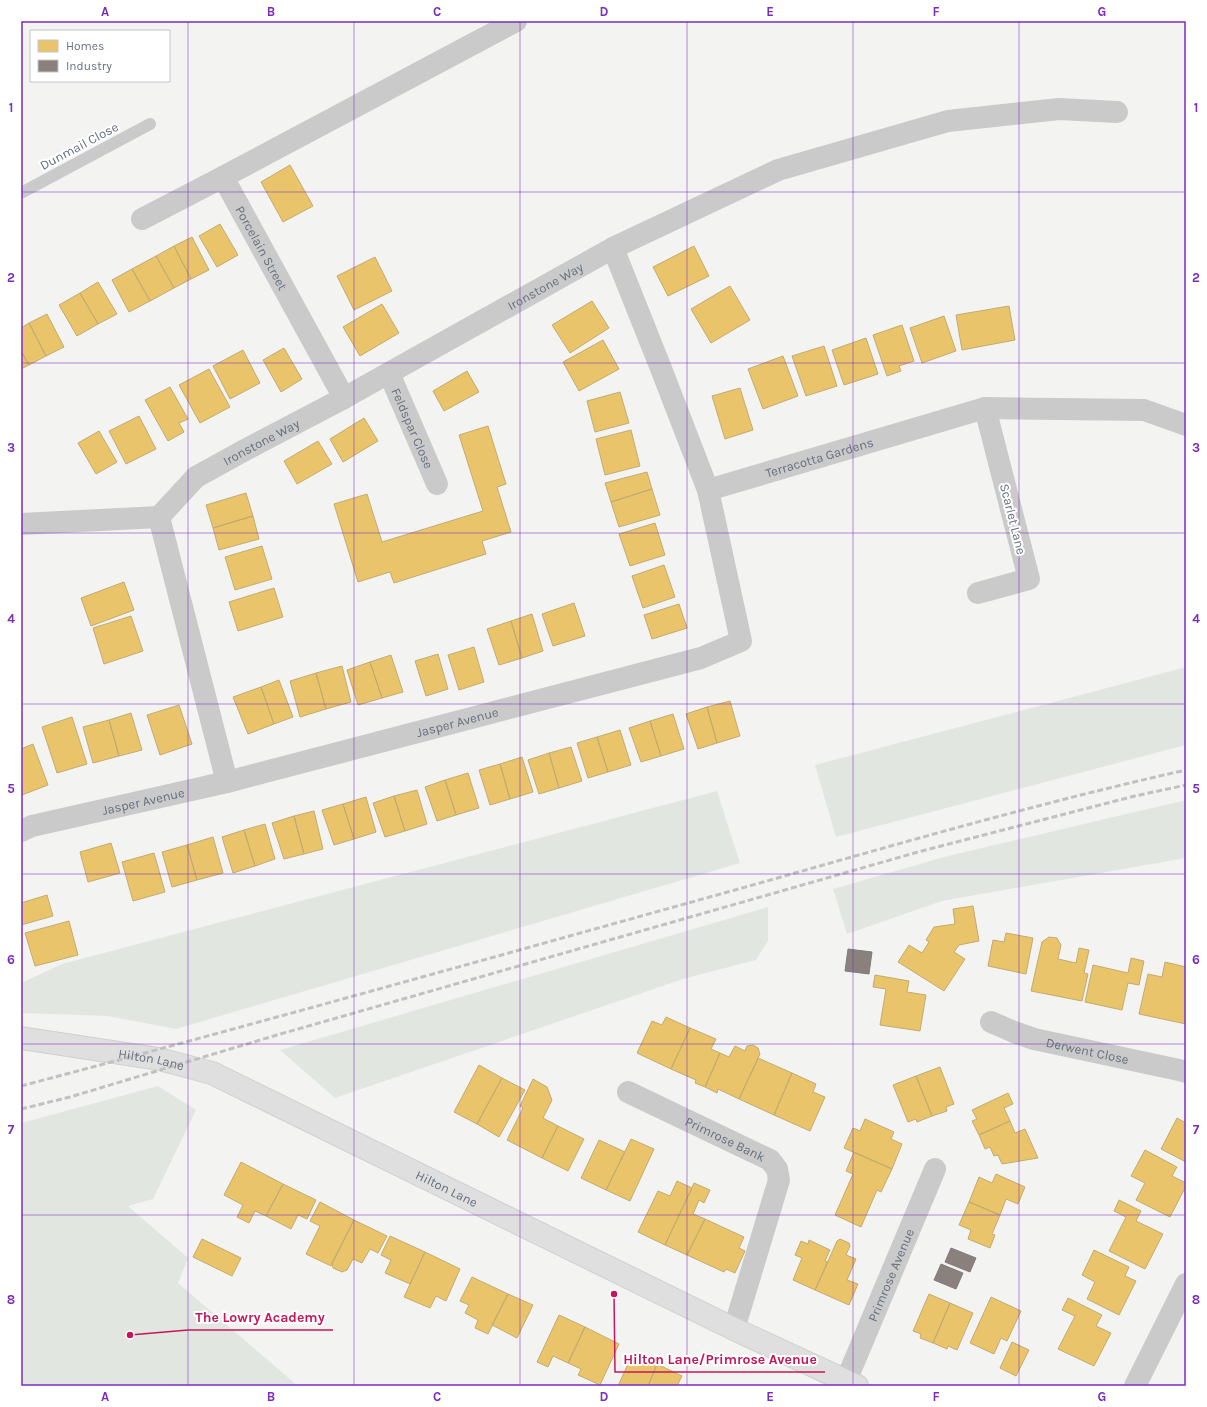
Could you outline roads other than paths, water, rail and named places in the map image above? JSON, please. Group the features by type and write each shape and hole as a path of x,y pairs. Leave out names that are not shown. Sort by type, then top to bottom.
{"street":[{"path":"142,220 516,21"},
{"name":"Ironstone Way","path":"159,517 196,477 344,398 612,248 778,170 948,121 1059,109 1117,112"},
{"name":"Porcelain Street","path":"223,177 344,398"},
{"path":"612,248 708,490"},
{"name":"Feldspar Close","path":"389,373 437,484"},
{"name":"Terracotta Gardens","path":"708,490 986,408 1144,410 1186,425"},
{"name":"Scarlet Lane","path":"978,593 1029,580 986,408"},
{"name":"Jasper Avenue","path":"21,831 32,826 227,782 701,658 740,642 708,490"},
{"path":"21,524 159,517 227,782"},
{"name":"Derwent Close","path":"991,1022 1034,1039 1186,1072"},
{"name":"Hilton Lane","path":"21,1038 159,1059 212,1073 734,1329 851,1383"},
{"name":"Primrose Bank","path":"628,1092 770,1160 777,1169 779,1180 734,1329"},
{"name":"Primrose Avenue","path":"851,1383 935,1169"},
{"path":"1135,1386 1186,1284"}],"lane":[{"name":"Dunmail Close","path":"21,193 150,124"}],"railway":[{"path":"21,1086 378,989 959,827 1072,797 1186,770"},
{"path":"21,1109 70,1097 277,1035 918,852 1135,796 1186,785"}],"place":[{"name":"Hilton Lane/Primrose Avenue","path":"614,1294"},
{"name":"The Lowry Academy","path":"130,1335"}]}
